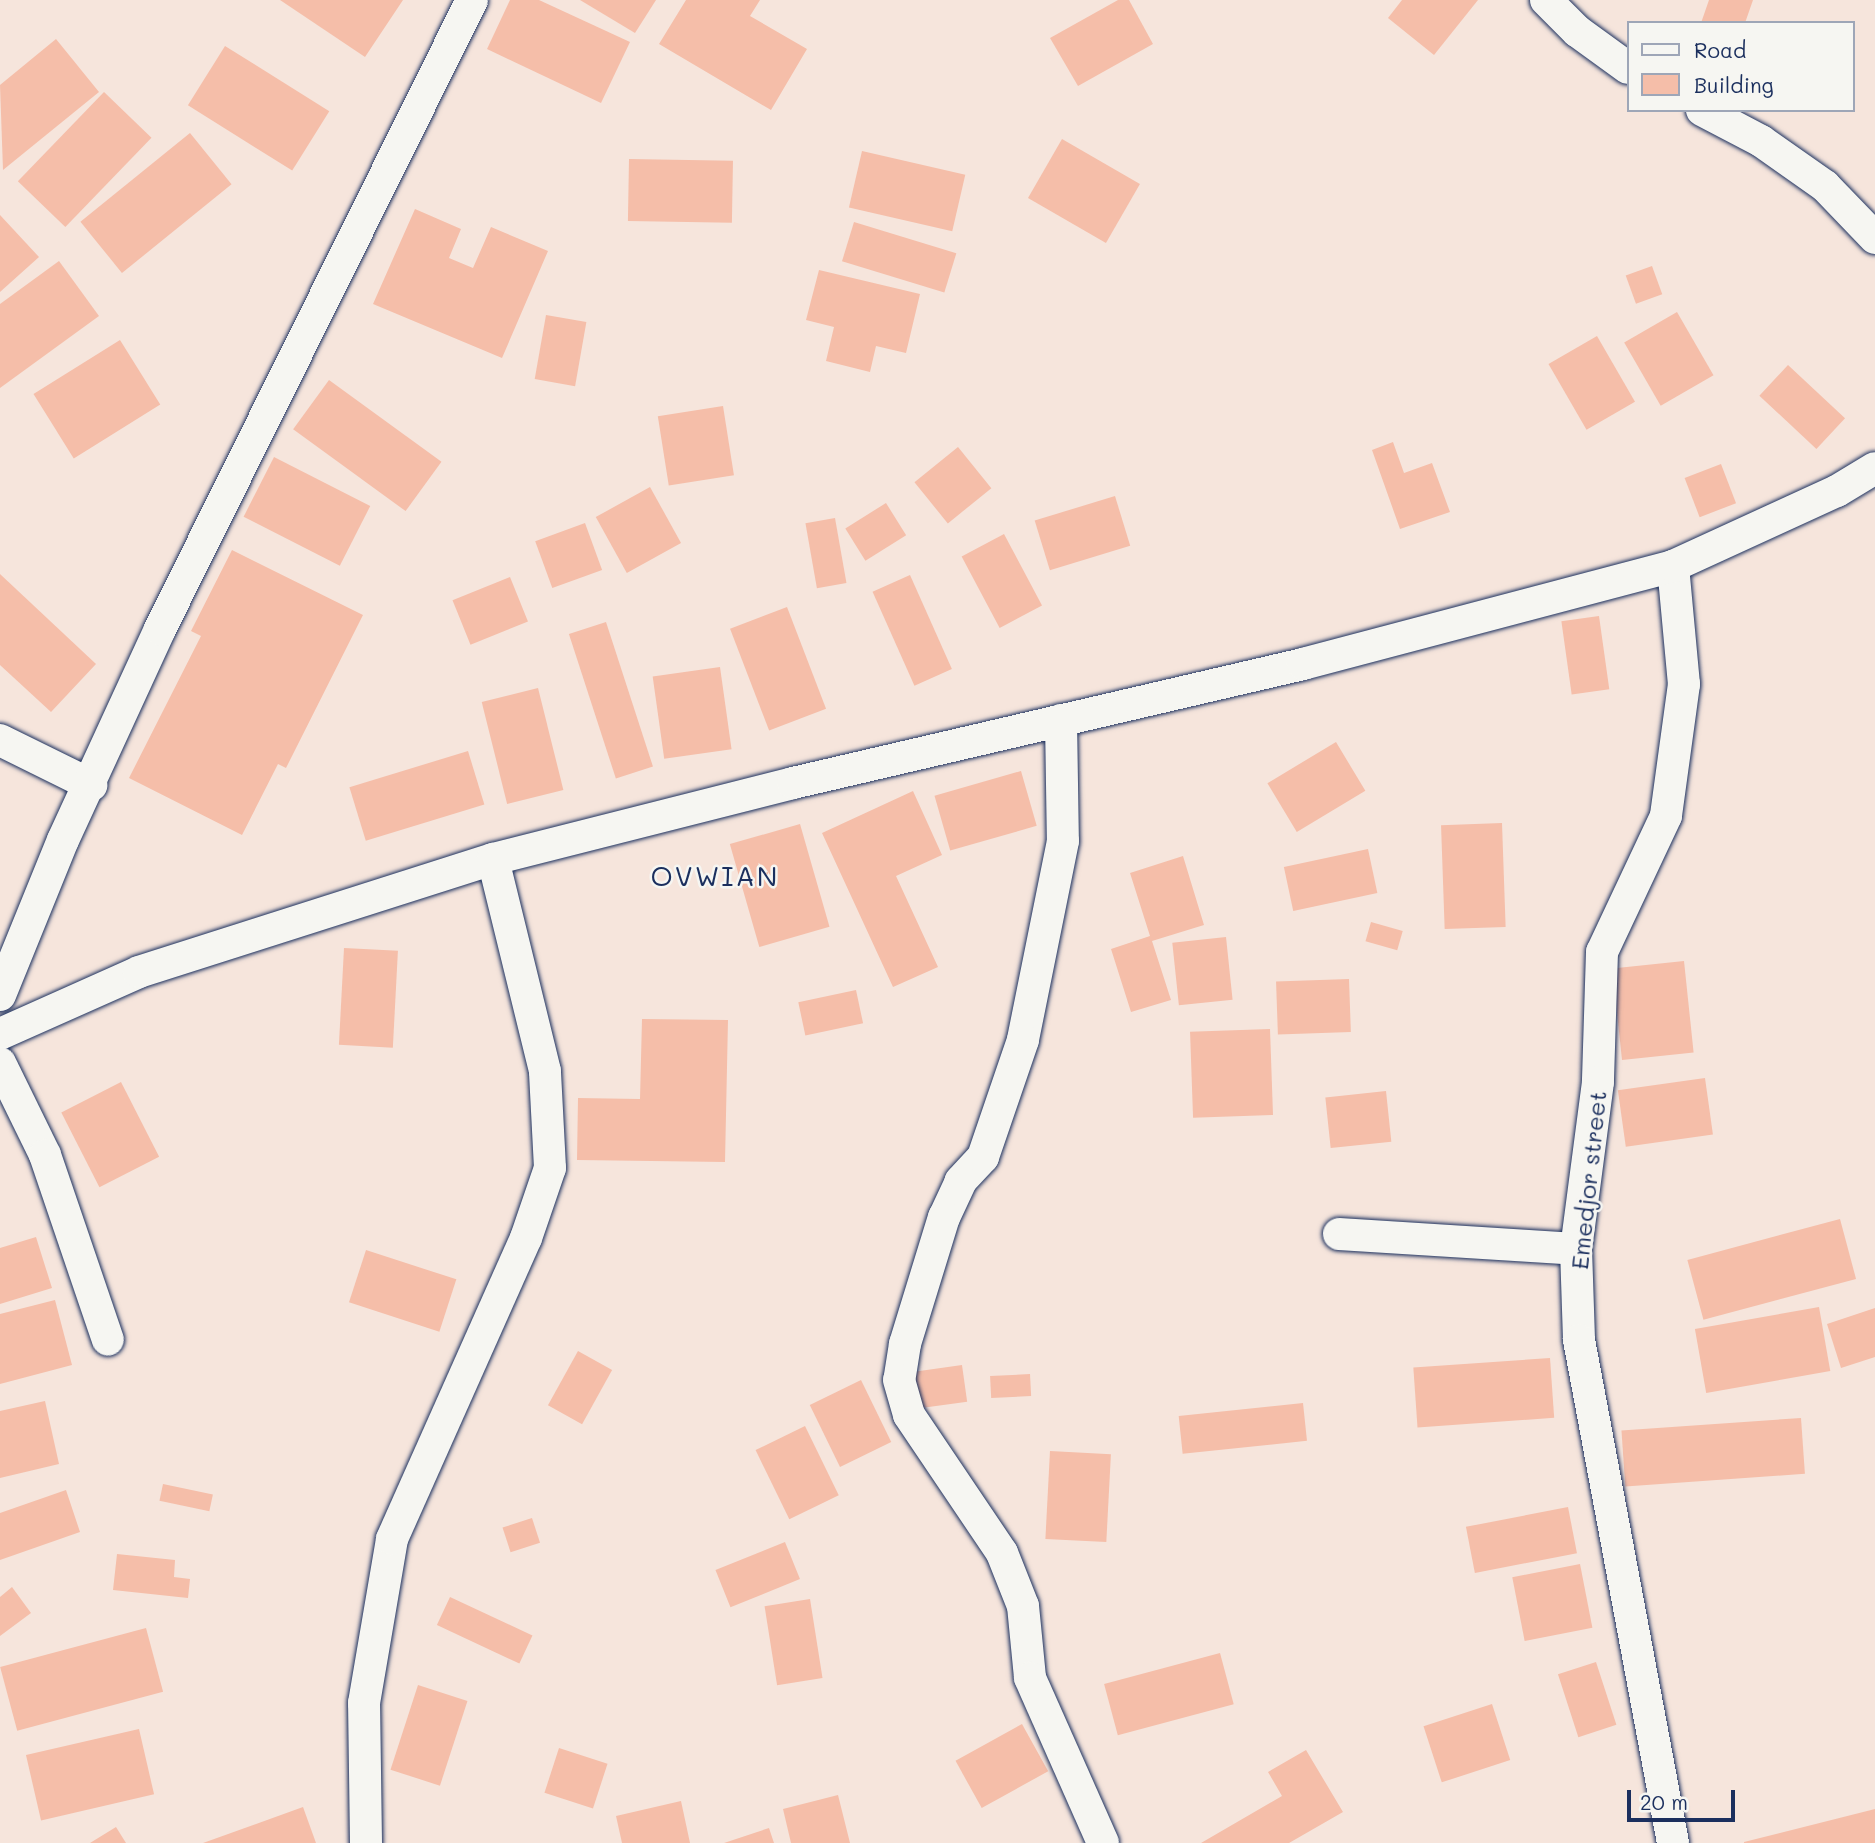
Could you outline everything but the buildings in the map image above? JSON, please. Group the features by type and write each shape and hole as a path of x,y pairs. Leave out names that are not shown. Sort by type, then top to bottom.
{"street":[{"path":"0,995 160,629 470,0"},
{"path":"1546,0 1577,31 1626,67"},
{"path":"1706,112 1761,141 1825,186 1875,237"},
{"path":"0,1034 138,972 493,859 1494,617 1673,566 1837,491 1875,468"},
{"name":"Emedjor street","path":"1673,566 1684,684 1666,816 1602,952 1598,1082 1576,1249 1579,1340 1673,1843"},
{"path":"1061,720 1063,841 1023,1040 982,1157 961,1181 944,1217 905,1344 899,1380 909,1415 1002,1553 1023,1606 1030,1678 1102,1843"},
{"path":"0,740 91,785"},
{"path":"366,1843 364,1703 392,1539 526,1238 550,1168 545,1071 493,859"},
{"path":"0,1063 45,1155 108,1340"},
{"path":"1339,1234 1576,1249"}],"district":[{"name":"OVWIAN","path":"715,875"}]}
